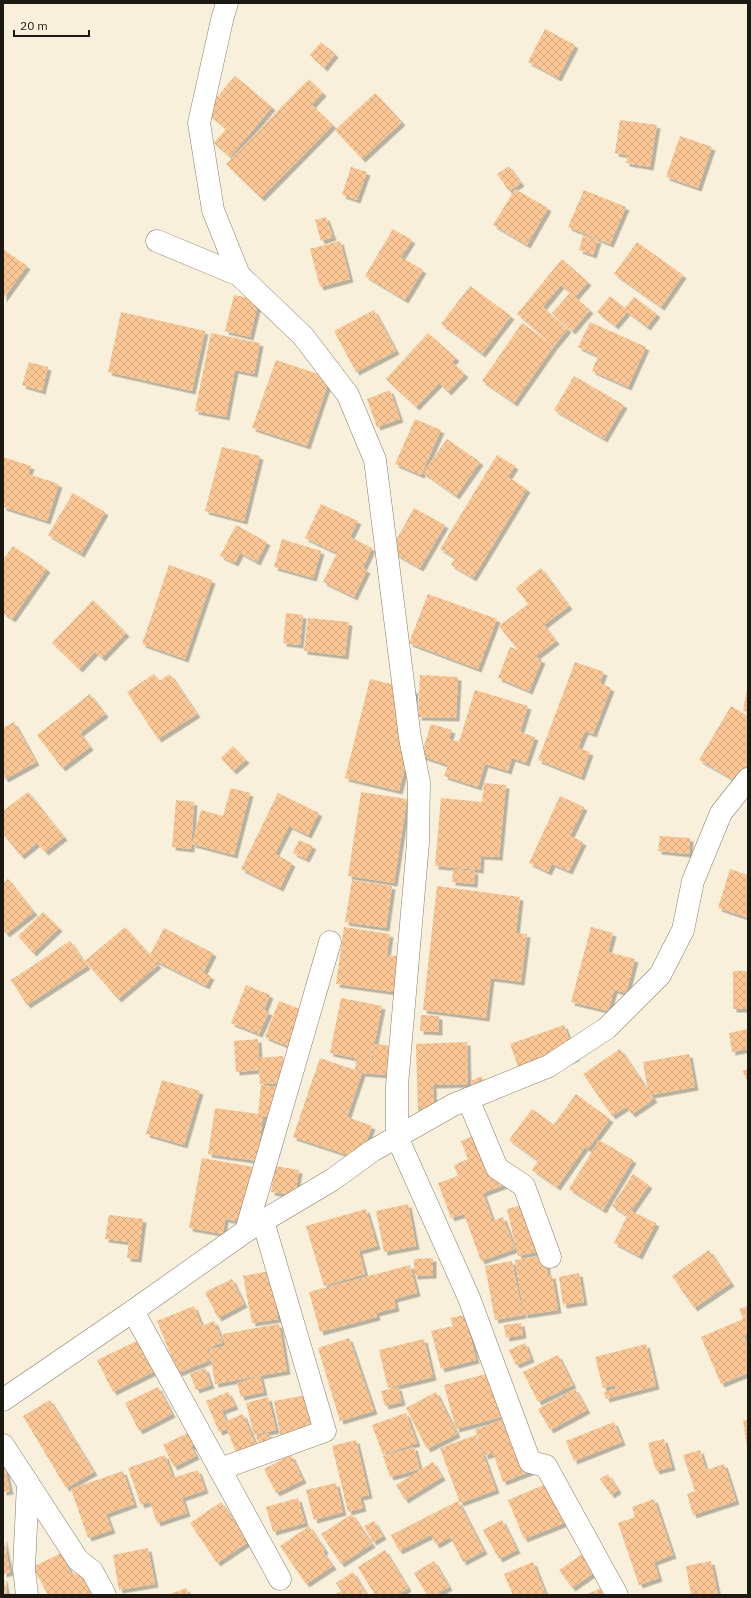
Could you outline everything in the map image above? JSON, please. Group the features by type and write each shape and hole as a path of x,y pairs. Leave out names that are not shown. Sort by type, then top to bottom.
{"street":[{"path":"227,3 199,123 213,210 239,275"},
{"path":"157,241 239,275 303,336 348,395 375,460 410,738 419,782 418,843 396,1085 397,1137 470,1298 530,1462 546,1466 617,1595"},
{"path":"3,1400 254,1226 332,1180 372,1151 453,1105 549,1066 607,1028 660,975 683,930 693,881 721,813 748,778"},
{"path":"220,1469 325,1431 254,1226 330,942"},
{"path":"468,1099 497,1168 524,1186 550,1257"},
{"path":"133,1311 280,1579"},
{"path":"3,1445 78,1560 92,1571 105,1595"},
{"path":"27,1595 24,1569 28,1483"}],"building":[{"path":"545,29 575,45 558,78 528,62"},
{"path":"321,42 335,54 324,68 310,55"},
{"path":"235,76 272,107 230,157 214,143 226,129 205,111"},
{"path":"309,79 323,93 312,105 333,125 261,198 226,164"},
{"path":"375,93 402,122 362,159 335,130"},
{"path":"620,120 657,125 650,167 626,163 627,155 615,153"},
{"path":"680,136 712,147 698,188 666,177"},
{"path":"509,166 521,183 509,191 497,174"},
{"path":"351,167 367,172 357,200 342,195"},
{"path":"515,189 548,208 527,245 493,225"},
{"path":"584,190 626,207 610,244 568,227"},
{"path":"326,217 333,237 321,241 315,220"},
{"path":"393,229 412,240 401,257 423,270 405,300 365,276"},
{"path":"583,236 598,240 593,255 579,250"},
{"path":"340,241 350,279 320,287 310,249"},
{"path":"637,242 683,275 661,307 614,274"},
{"path":"3,249 27,266 3,299"},
{"path":"562,259 588,282 575,297 590,310 572,331 552,313 570,293 561,285 543,307 568,329 554,346 517,314"},
{"path":"470,286 511,316 482,354 441,324"},
{"path":"234,295 259,300 250,337 225,331"},
{"path":"610,296 625,308 634,297 657,314 647,327 627,312 615,326 597,312"},
{"path":"374,310 396,351 356,372 334,331"},
{"path":"121,312 205,331 192,391 108,372"},
{"path":"590,322 646,347 628,387 592,371 598,356 578,347"},
{"path":"522,323 554,346 514,403 482,381"},
{"path":"211,333 260,343 254,374 235,370 226,417 195,411"},
{"path":"428,333 456,358 452,362 465,374 448,392 439,383 416,407 386,379"},
{"path":"276,360 330,378 307,446 252,428"},
{"path":"29,362 48,367 42,391 22,385"},
{"path":"574,376 624,405 604,439 554,410"},
{"path":"390,390 400,419 377,427 367,399"},
{"path":"415,419 441,430 421,475 395,464"},
{"path":"447,439 480,462 456,496 423,473"},
{"path":"222,447 260,456 244,521 205,511"},
{"path":"497,455 515,466 508,477 527,489 473,578 451,565 455,558 440,549"},
{"path":"3,457 31,466 28,474 59,484 47,521 3,507"},
{"path":"73,493 105,512 81,554 48,535"},
{"path":"321,504 358,521 350,537 372,548 363,568 367,570 354,597 323,582 337,553 305,538"},
{"path":"414,508 445,525 420,568 390,551"},
{"path":"236,525 267,542 257,562 240,553 235,563 220,556"},
{"path":"282,539 321,551 313,578 274,567"},
{"path":"13,546 47,569 12,619 3,613 3,560"},
{"path":"169,565 212,580 185,659 142,644"},
{"path":"541,568 569,606 544,625 556,641 535,657 542,660 529,691 498,678 510,647 518,650 499,626 528,604 516,588"},
{"path":"428,594 497,619 478,669 409,643"},
{"path":"93,600 126,633 102,658 95,652 79,669 52,643"},
{"path":"286,613 303,615 300,645 283,643"},
{"path":"308,618 349,622 345,656 304,651"},
{"path":"575,662 604,672 600,683 611,688 593,734 585,731 578,748 590,752 581,777 538,760"},
{"path":"154,674 159,681 170,674 197,714 158,739 127,692"},
{"path":"420,675 458,677 456,718 418,717"},
{"path":"370,679 415,690 412,741 399,791 345,778"},
{"path":"748,689 748,712 743,711"},
{"path":"475,690 528,706 520,732 535,737 526,763 512,758 508,771 485,764 478,787 444,776 448,765 421,756 431,724 452,730 449,739 459,742"},
{"path":"90,694 105,714 80,733 90,747 62,768 37,735"},
{"path":"731,706 748,716 748,772 741,784 699,760"},
{"path":"14,722 36,762 5,779 3,776 3,728"},
{"path":"233,746 246,760 233,771 221,758"},
{"path":"484,783 506,785 499,857 481,856 480,870 435,866 441,798 482,802"},
{"path":"231,788 250,793 234,855 192,844 201,810 223,816"},
{"path":"28,792 64,837 45,852 37,843 21,856 3,834 3,811"},
{"path":"361,792 407,799 394,883 348,876"},
{"path":"278,793 319,813 308,835 289,826 275,854 292,863 280,888 241,869"},
{"path":"560,796 584,807 570,836 583,842 569,871 552,864 548,872 529,863"},
{"path":"176,800 194,802 191,849 172,847"},
{"path":"660,836 690,838 689,854 658,851"},
{"path":"299,840 313,846 306,859 293,853"},
{"path":"453,869 475,871 474,884 452,882"},
{"path":"730,869 748,875 748,918 718,908"},
{"path":"8,879 34,912 6,934 3,930 3,883"},
{"path":"352,880 392,886 386,928 345,922"},
{"path":"437,886 520,897 516,933 527,934 521,982 491,978 486,1018 423,1010"},
{"path":"43,912 59,928 33,953 18,936"},
{"path":"125,927 150,955 164,928 213,953 203,973 211,976 206,986 154,960 158,965 118,999 85,961"},
{"path":"344,927 390,934 387,955 406,957 401,993 336,984"},
{"path":"591,927 613,933 608,952 635,959 626,993 614,990 608,1011 571,1002"},
{"path":"70,941 87,966 27,1005 11,980"},
{"path":"733,971 748,971 748,1009 733,1009"},
{"path":"246,985 270,995 264,1010 269,1012 259,1034 231,1023"},
{"path":"341,998 382,1006 371,1061 373,1061 375,1044 401,1047 398,1076 362,1073 347,1117 372,1126 360,1159 293,1137 320,1058 355,1070 356,1059 364,1060 330,1053"},
{"path":"279,1001 315,1015 300,1051 265,1037"},
{"path":"421,1015 439,1016 439,1032 420,1031"},
{"path":"564,1025 576,1058 522,1078 510,1044"},
{"path":"748,1029 748,1049 732,1052 729,1033"},
{"path":"258,1039 259,1058 283,1056 285,1083 260,1084 259,1070 236,1072 234,1041"},
{"path":"467,1042 468,1084 433,1085 434,1111 418,1111 416,1044"},
{"path":"620,1049 648,1090 643,1062 689,1054 695,1087 651,1095 654,1099 632,1114 626,1107 612,1116 583,1074"},
{"path":"748,1069 748,1084 743,1071"},
{"path":"481,1076 487,1089 477,1093 471,1081"},
{"path":"162,1080 200,1091 184,1145 146,1134"},
{"path":"261,1085 277,1087 274,1118 263,1116 257,1161 208,1154 215,1108 258,1114"},
{"path":"576,1094 610,1119 588,1149 585,1147 557,1187 532,1170 538,1161 509,1140 532,1109 570,1136 554,1124"},
{"path":"486,1131 507,1184 483,1193 493,1221 503,1217 515,1249 481,1261 464,1214 451,1218 438,1183 458,1176 454,1165 468,1159 461,1141"},
{"path":"599,1140 633,1160 603,1210 569,1189"},
{"path":"202,1158 253,1167 243,1222 225,1219 223,1234 189,1228"},
{"path":"275,1166 299,1170 295,1195 271,1192"},
{"path":"633,1174 649,1185 631,1211 656,1223 639,1256 614,1243 627,1216 612,1206"},
{"path":"533,1202 544,1250 518,1256 507,1209"},
{"path":"408,1204 416,1246 384,1252 376,1211"},
{"path":"366,1209 377,1246 359,1251 365,1274 324,1286 306,1226"},
{"path":"109,1215 143,1219 138,1259 127,1258 129,1242 105,1239"},
{"path":"709,1250 731,1283 694,1308 672,1276"},
{"path":"545,1255 548,1276 552,1275 558,1310 524,1315 515,1260"},
{"path":"433,1258 433,1275 414,1276 414,1259"},
{"path":"512,1261 523,1315 495,1320 485,1266"},
{"path":"410,1265 417,1293 394,1299 396,1308 376,1313 377,1317 320,1332 309,1292"},
{"path":"270,1271 278,1319 252,1323 243,1276"},
{"path":"579,1273 584,1302 563,1305 559,1277"},
{"path":"232,1279 244,1304 218,1318 205,1292"},
{"path":"194,1306 202,1326 214,1321 223,1342 207,1349 211,1360 178,1373 157,1321"},
{"path":"748,1306 748,1334 744,1336 748,1346 748,1373 721,1384 701,1337 743,1319 739,1309"},
{"path":"465,1315 476,1360 441,1369 431,1331 453,1326 450,1318"},
{"path":"521,1323 523,1335 506,1338 504,1325"},
{"path":"279,1324 287,1371 215,1384 209,1349 225,1346 223,1334"},
{"path":"349,1338 374,1411 340,1421 318,1348"},
{"path":"424,1339 433,1377 388,1388 379,1350"},
{"path":"137,1341 153,1372 113,1392 97,1360"},
{"path":"525,1343 531,1359 516,1365 509,1350"},
{"path":"646,1344 656,1386 606,1399 604,1392 616,1389 615,1385 603,1388 595,1357"},
{"path":"558,1355 573,1385 538,1402 523,1372"},
{"path":"205,1368 211,1385 196,1390 190,1374"},
{"path":"497,1371 509,1415 456,1429 444,1385"},
{"path":"260,1376 264,1392 241,1397 237,1383"},
{"path":"158,1387 172,1414 139,1431 125,1403"},
{"path":"398,1387 402,1402 385,1406 381,1391"},
{"path":"575,1389 587,1410 550,1430 538,1409"},
{"path":"228,1392 235,1406 222,1411 226,1421 243,1414 258,1450 238,1458 227,1429 219,1432 206,1401"},
{"path":"436,1392 457,1434 427,1449 406,1408"},
{"path":"312,1394 319,1432 281,1439 274,1401"},
{"path":"268,1397 276,1430 254,1435 246,1403"},
{"path":"50,1400 94,1472 66,1488 23,1416"},
{"path":"406,1413 417,1443 383,1455 372,1425"},
{"path":"516,1414 537,1469 503,1482 493,1453 485,1456 475,1430"},
{"path":"743,1420 748,1420 748,1447 747,1447"},
{"path":"614,1422 622,1442 574,1461 566,1441"},
{"path":"198,1428 204,1440 191,1446 196,1456 174,1467 163,1445"},
{"path":"268,1433 272,1444 261,1448 256,1437"},
{"path":"476,1435 496,1490 460,1503 440,1448"},
{"path":"664,1439 672,1467 656,1471 648,1443"},
{"path":"356,1440 369,1495 360,1497 363,1508 348,1512 332,1446"},
{"path":"414,1447 420,1469 390,1477 383,1456"},
{"path":"700,1450 706,1470 724,1464 736,1501 693,1515 687,1494 695,1491 683,1455"},
{"path":"165,1455 173,1478 198,1470 205,1490 182,1498 187,1513 157,1523 150,1502 141,1505 128,1468"},
{"path":"291,1455 303,1480 276,1493 264,1469"},
{"path":"3,1458 10,1491 3,1492"},
{"path":"433,1462 442,1477 405,1500 396,1485"},
{"path":"123,1471 134,1504 106,1514 112,1530 88,1538 71,1489"},
{"path":"608,1474 618,1490 611,1495 600,1479"},
{"path":"551,1482 567,1522 524,1539 508,1500"},
{"path":"336,1483 343,1512 314,1520 306,1490"},
{"path":"298,1498 305,1523 273,1532 266,1507"},
{"path":"654,1499 673,1555 654,1562 659,1578 639,1585 618,1523 635,1517 632,1507"},
{"path":"458,1501 484,1551 463,1562 450,1537 436,1545 431,1535 399,1551 391,1535"},
{"path":"221,1502 248,1542 217,1563 190,1523"},
{"path":"352,1514 372,1544 341,1564 321,1534"},
{"path":"502,1520 517,1550 499,1559 483,1530"},
{"path":"374,1521 383,1536 373,1542 364,1526"},
{"path":"309,1526 325,1550 323,1552 333,1566 306,1584 280,1546"},
{"path":"3,1536 10,1572 3,1574"},
{"path":"148,1548 155,1584 119,1590 113,1555"},
{"path":"590,1549 602,1567 572,1588 559,1570"},
{"path":"385,1550 408,1588 398,1595 375,1595 358,1567"},
{"path":"61,1553 72,1575 85,1569 98,1595 48,1595 33,1567"},
{"path":"434,1561 449,1587 435,1595 427,1595 414,1573"},
{"path":"711,1561 718,1595 691,1595 686,1566"},
{"path":"533,1562 546,1595 513,1595 504,1574"},
{"path":"353,1572 367,1595 334,1595 341,1591 336,1583"},
{"path":"4,1578 7,1595 3,1595"},
{"path":"605,1586 609,1595 586,1595"},
{"path":"186,1588 189,1595 168,1595"}]}
